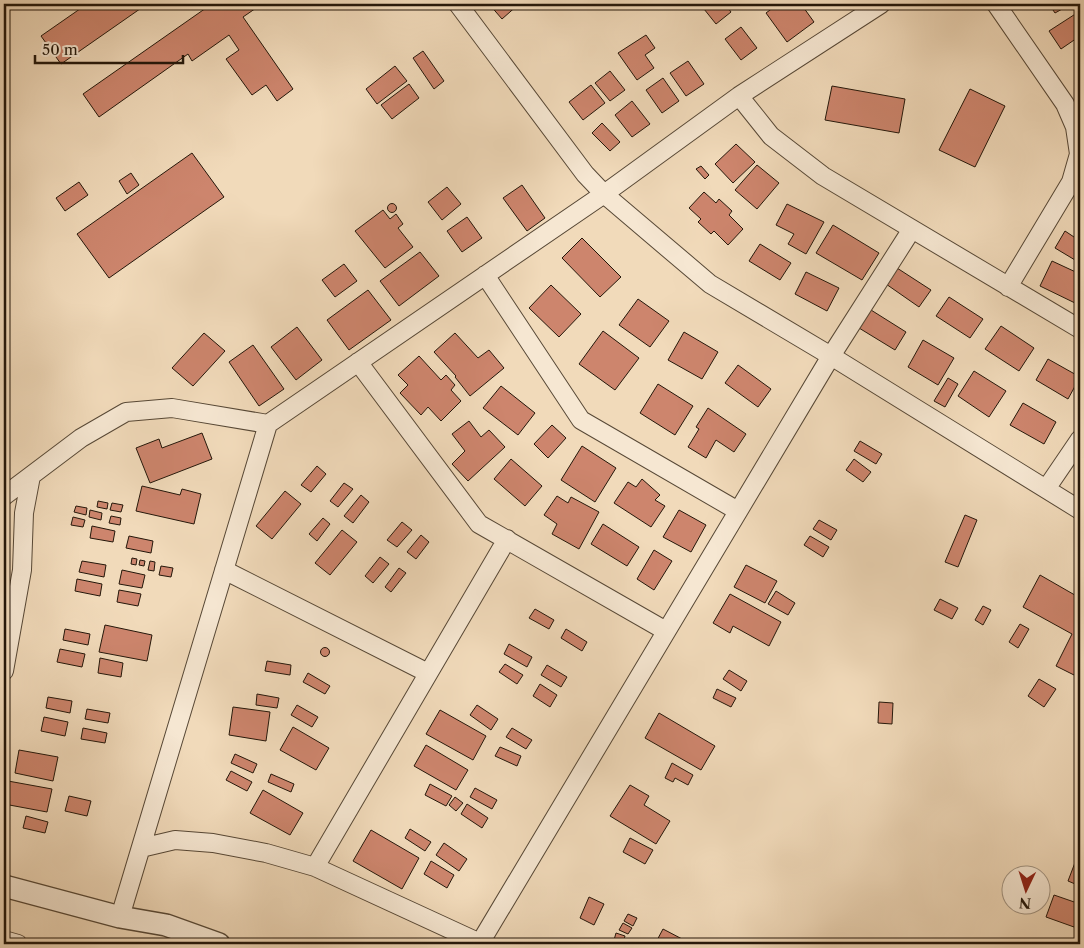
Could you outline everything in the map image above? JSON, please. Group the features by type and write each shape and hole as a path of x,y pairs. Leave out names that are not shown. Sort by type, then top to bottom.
{"street":[{"path":"458,4 585,174 604,194 710,284 831,356 1080,510"},
{"path":"120,917 268,424 604,194 739,96 881,4"},
{"path":"996,4 1065,104 1075,128 1079,154 1071,182 1008,287"},
{"path":"739,96 771,136 823,176 1080,329"},
{"path":"141,848 175,840 213,843 266,853 315,867 481,944 831,356 912,229"},
{"path":"485,275 581,420 738,511"},
{"path":"358,362 479,524 666,631"},
{"path":"4,496 81,438 126,412 172,408 268,424"},
{"path":"1046,489 1080,439"},
{"path":"4,671 22,570 24,513 31,476"},
{"path":"315,867 507,540"},
{"path":"224,570 428,673"},
{"path":"4,886 120,917 166,925 220,944"},
{"path":"4,940 18,944"}],"building":[{"path":"87,4 147,4 61,64 41,36"},
{"path":"203,4 262,4 243,17 293,89 277,101 266,85 252,95 226,59 239,50 229,35 192,61 188,54 99,117 83,94 206,8"},
{"path":"489,4 519,4 502,19"},
{"path":"700,4 725,4 731,12 716,24"},
{"path":"778,4 801,4 814,22 787,42 766,13"},
{"path":"1049,4 1071,4 1055,13"},
{"path":"4,8 8,15 4,18"},
{"path":"1080,11 1080,36 1061,49 1049,31"},
{"path":"741,27 757,48 741,60 725,39"},
{"path":"646,35 655,48 645,55 654,68 637,80 618,53"},
{"path":"423,51 444,81 434,89 413,58"},
{"path":"688,61 704,84 686,96 670,73"},
{"path":"395,66 407,81 377,104 366,89"},
{"path":"610,71 625,90 610,101 595,83"},
{"path":"663,78 679,101 662,113 646,90"},
{"path":"409,84 419,98 392,119 381,105"},
{"path":"591,85 605,103 583,120 569,102"},
{"path":"832,86 905,99 899,133 825,120"},
{"path":"970,89 1005,106 975,167 939,150"},
{"path":"632,101 650,124 632,137 615,115"},
{"path":"602,123 620,142 610,151 592,133"},
{"path":"736,144 755,162 733,183 715,164"},
{"path":"192,153 224,197 109,278 77,234"},
{"path":"757,165 779,183 757,209 735,190"},
{"path":"701,166 709,175 705,179 696,169"},
{"path":"131,173 139,185 127,194 119,181"},
{"path":"79,182 88,195 65,211 56,198"},
{"path":"522,185 545,218 527,231 503,198"},
{"path":"447,187 461,204 442,220 428,202"},
{"path":"704,192 716,203 719,199 732,211 729,215 743,229 728,245 714,231 711,234 698,222 701,219 689,208"},
{"path":"392,203 397,208 392,213 387,208"},
{"path":"787,204 824,222 806,254 788,244 794,234 776,225"},
{"path":"383,210 390,219 396,214 403,224 398,228 413,247 385,268 355,231"},
{"path":"1080,216 1080,228 1075,225"},
{"path":"467,217 482,238 462,252 447,231"},
{"path":"833,225 879,253 862,280 816,253"},
{"path":"1065,231 1080,241 1080,263 1055,248"},
{"path":"582,238 621,277 600,297 562,258"},
{"path":"760,244 791,263 780,280 749,261"},
{"path":"420,252 439,276 399,306 380,281"},
{"path":"1052,261 1080,274 1080,292 1075,303 1040,286"},
{"path":"344,264 357,281 335,297 322,280"},
{"path":"897,268 931,290 919,307 886,284"},
{"path":"806,272 839,288 827,311 795,294"},
{"path":"551,285 581,314 559,337 529,308"},
{"path":"368,290 391,320 349,350 327,320"},
{"path":"949,297 983,319 970,338 936,316"},
{"path":"638,299 669,321 650,347 619,325"},
{"path":"871,310 906,332 895,350 859,328"},
{"path":"1001,326 1034,348 1019,371 985,349"},
{"path":"297,327 322,360 296,380 271,347"},
{"path":"603,331 639,358 615,390 579,364"},
{"path":"684,332 718,352 702,379 668,360"},
{"path":"204,333 225,351 193,386 172,368"},
{"path":"455,333 478,358 489,350 504,368 470,396 456,376 434,352"},
{"path":"923,340 954,358 938,385 908,367"},
{"path":"253,345 284,389 259,406 229,362"},
{"path":"419,356 441,380 446,375 455,385 451,390 461,401 441,421 428,407 421,415 400,393 408,385 398,375"},
{"path":"1048,359 1080,377 1068,399 1036,380"},
{"path":"738,365 771,389 758,407 725,383"},
{"path":"974,371 1006,391 989,417 958,396"},
{"path":"948,378 958,384 945,407 934,401"},
{"path":"658,384 693,406 675,435 640,413"},
{"path":"501,386 535,413 518,435 483,408"},
{"path":"1023,403 1056,422 1044,444 1010,425"},
{"path":"708,408 746,434 734,452 716,440 706,458 688,447 699,429 696,427"},
{"path":"469,421 481,437 489,430 505,447 468,481 452,464 465,451 452,434"},
{"path":"552,425 566,438 548,458 534,444"},
{"path":"202,433 212,459 150,483 136,448 159,439 162,448"},
{"path":"860,441 882,454 876,464 854,451"},
{"path":"582,446 616,468 595,502 561,480"},
{"path":"511,459 542,486 525,506 494,479"},
{"path":"854,459 871,472 863,482 846,470"},
{"path":"317,466 326,474 311,492 301,485"},
{"path":"642,479 660,495 655,500 665,506 651,527 614,503 628,482 636,487"},
{"path":"344,483 353,489 338,507 330,501"},
{"path":"142,486 180,495 182,489 201,494 194,524 136,511"},
{"path":"285,491 301,504 272,539 256,526"},
{"path":"361,495 369,502 353,523 344,516"},
{"path":"557,496 568,503 571,497 599,512 579,549 552,534 557,524 544,515"},
{"path":"98,501 108,503 107,509 97,507"},
{"path":"112,503 123,505 121,512 110,510"},
{"path":"76,506 87,508 86,515 74,512"},
{"path":"90,510 102,513 101,520 89,517"},
{"path":"679,510 706,525 691,552 663,537"},
{"path":"965,515 977,520 958,567 945,562"},
{"path":"111,516 121,518 120,525 109,523"},
{"path":"73,517 85,520 83,527 71,525"},
{"path":"323,518 330,524 317,541 309,534"},
{"path":"819,520 837,530 831,540 813,529"},
{"path":"402,522 412,530 397,547 387,540"},
{"path":"603,524 639,547 627,566 591,544"},
{"path":"92,526 115,531 113,542 90,538"},
{"path":"342,530 357,542 330,575 315,563"},
{"path":"421,535 429,542 416,559 407,552"},
{"path":"129,536 153,541 151,553 126,548"},
{"path":"810,536 829,547 823,557 804,545"},
{"path":"654,550 672,561 654,590 637,579"},
{"path":"380,557 389,564 373,583 365,576"},
{"path":"132,558 137,559 136,565 131,564"},
{"path":"140,560 145,561 144,566 139,565"},
{"path":"82,561 106,565 104,577 79,572"},
{"path":"150,561 155,562 154,571 148,570"},
{"path":"746,565 777,581 765,603 734,587"},
{"path":"161,566 173,568 171,577 159,575"},
{"path":"399,568 406,573 391,592 385,587"},
{"path":"122,570 145,575 142,588 119,584"},
{"path":"1040,575 1080,598 1080,678 1056,666 1072,634 1023,607"},
{"path":"77,579 102,584 100,596 75,591"},
{"path":"119,590 141,594 138,606 117,602"},
{"path":"776,591 795,603 788,615 768,604"},
{"path":"730,594 781,622 769,646 733,626 730,633 713,623"},
{"path":"940,599 958,608 952,619 934,610"},
{"path":"983,606 991,610 983,625 975,620"},
{"path":"535,609 554,620 549,629 529,618"},
{"path":"1020,624 1029,629 1018,648 1009,642"},
{"path":"105,625 152,635 147,661 99,652"},
{"path":"65,629 90,634 88,645 63,640"},
{"path":"566,629 587,642 582,651 561,638"},
{"path":"509,644 532,657 527,667 504,654"},
{"path":"325,647 330,652 325,657 320,652"},
{"path":"60,649 85,654 82,667 57,662"},
{"path":"100,658 123,663 121,677 98,673"},
{"path":"267,661 291,665 290,675 265,671"},
{"path":"505,664 523,675 517,684 499,672"},
{"path":"547,665 567,677 561,687 541,675"},
{"path":"729,670 747,681 741,691 723,679"},
{"path":"308,673 330,686 325,694 303,682"},
{"path":"1039,679 1056,689 1044,707 1028,696"},
{"path":"540,684 557,695 550,707 533,696"},
{"path":"717,689 736,698 731,707 713,698"},
{"path":"257,694 279,698 277,708 256,705"},
{"path":"48,697 72,701 70,713 46,708"},
{"path":"879,702 893,703 892,724 878,723"},
{"path":"297,705 318,717 312,727 291,715"},
{"path":"477,705 498,719 491,730 470,715"},
{"path":"233,707 270,712 266,741 229,735"},
{"path":"87,709 110,713 108,723 85,719"},
{"path":"440,710 486,736 473,760 426,734"},
{"path":"659,713 715,746 701,770 645,738"},
{"path":"44,717 68,722 65,736 41,731"},
{"path":"293,727 329,748 316,770 280,750"},
{"path":"83,728 107,733 105,743 81,739"},
{"path":"512,728 532,740 526,749 506,737"},
{"path":"426,745 468,770 456,790 414,766"},
{"path":"500,747 521,756 517,766 495,756"},
{"path":"19,750 58,757 53,781 15,773"},
{"path":"235,754 257,764 253,773 231,763"},
{"path":"672,763 693,775 688,785 675,778 673,782 665,778"},
{"path":"231,771 252,782 247,791 226,780"},
{"path":"271,774 294,784 291,792 268,782"},
{"path":"8,781 52,789 47,812 4,804"},
{"path":"430,784 452,796 446,806 425,795"},
{"path":"630,785 649,796 644,805 670,821 656,844 610,816"},
{"path":"475,788 497,800 492,809 470,797"},
{"path":"263,790 303,813 290,835 250,813"},
{"path":"69,796 91,801 87,816 65,811"},
{"path":"455,797 463,803 456,811 449,805"},
{"path":"467,804 488,818 482,828 461,814"},
{"path":"26,816 48,822 45,833 23,828"},
{"path":"410,829 431,842 425,851 405,838"},
{"path":"371,830 419,858 402,889 353,861"},
{"path":"630,838 653,850 645,864 623,852"},
{"path":"444,843 467,859 459,871 436,855"},
{"path":"1076,860 1080,862 1080,886 1068,881"},
{"path":"431,861 454,875 447,888 424,874"},
{"path":"1054,895 1080,904 1080,910 1074,927 1046,917 1052,916"},
{"path":"589,897 604,904 594,925 580,918"},
{"path":"628,914 637,918 633,926 624,921"},
{"path":"623,923 632,928 628,934 619,930"},
{"path":"663,929 684,940 682,944 655,944"},
{"path":"616,933 625,936 623,943 614,940"}]}
